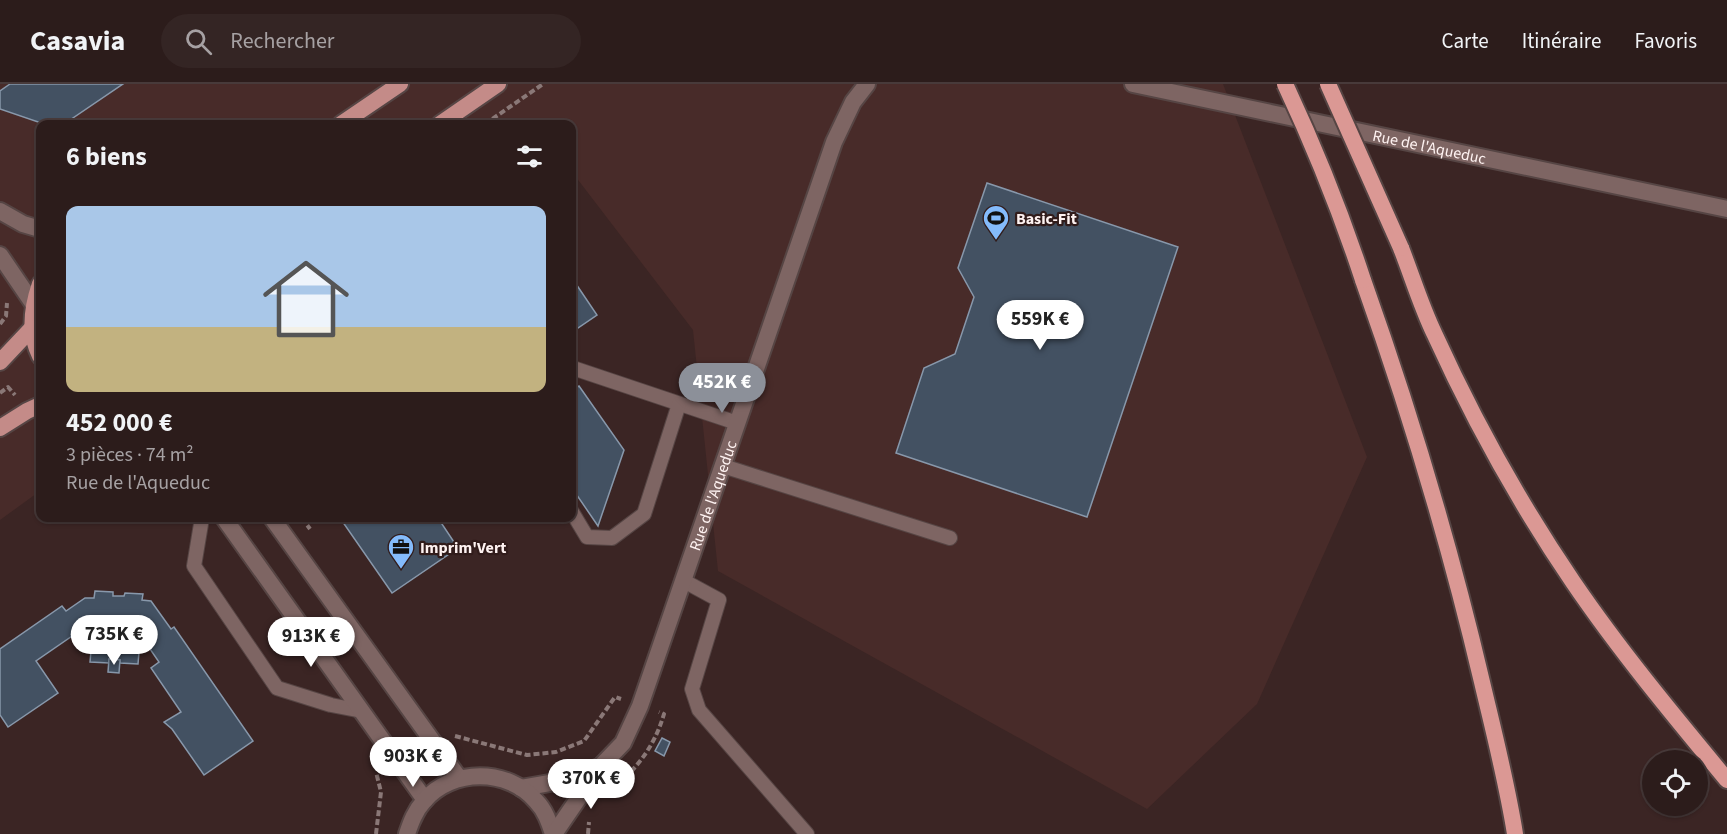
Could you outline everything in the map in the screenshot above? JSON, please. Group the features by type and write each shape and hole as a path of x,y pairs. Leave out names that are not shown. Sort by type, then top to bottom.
{"highway":[{"path":"1285,84 1320,160 1393,364 1459,586 1492,723 1515,834"},
{"path":"1328,84 1401,248 1432,331 1492,450 1531,516 1580,591 1681,724 1727,780"}],"main road":[{"path":"347,120 400,84"},
{"path":"446,120 498,84"},
{"path":"36,297 32,328 36,342"},
{"path":"0,362 32,328"},
{"path":"0,428 36,407"}],"street":[{"name":"Rue de l'Aqueduc","path":"553,834 600,767 623,743 640,706 834,142 853,102 867,84"},
{"name":"Rue de l'Aqueduc","path":"1133,84 1727,209"},
{"path":"0,211 36,229"},
{"path":"0,255 34,304"},
{"path":"227,522 425,800"},
{"path":"275,522 459,778"},
{"name":"Rue de l'Aqueduc","path":"521,788 567,780 600,767"},
{"path":"407,834 413,816 425,800 441,787 459,778 480,776 502,779 521,788 536,801 547,817 553,834"}],"lane":[{"path":"576,369 737,423"},
{"path":"576,519 587,537 612,538 644,514 679,404"},
{"path":"723,466 950,538"},
{"path":"201,522 194,566 277,688 331,705 362,711"},
{"path":"684,581 719,600 692,688 699,710 807,834"}],"path":[{"path":"490,120 543,84"},
{"path":"449,729 456,736 527,755 556,752 584,741 615,697 664,714 658,733 640,762 606,797"},
{"path":"376,769 381,792 376,834"},
{"path":"588,834 590,811"}],"shaded area":[{"path":"0,84 1223,84 1367,457 1257,704 1147,809 718,571 693,330 576,177 576,120 36,120 36,494 0,520"}],"building":[{"path":"10,84 123,84 70,120 36,121 0,109 0,91"},
{"path":"987,183 1178,247 1087,517 896,453 924,368 955,354 974,297 958,268"},
{"path":"576,284 597,315 576,329"},
{"path":"579,386 624,450 598,526 576,494 576,388"},
{"name":"Imprim'Vert","path":"343,522 441,522 458,548 392,593"},
{"path":"95,591 113,592 113,596 124,596 125,593 143,594 142,600 151,601 171,629 174,627 253,741 204,775 172,729 164,722 181,712 151,668 159,662 148,646 139,652 138,664 120,663 120,660 109,659 109,663 90,662 91,651 78,632 36,661 58,693 8,727 0,715 0,649 62,606 66,611 85,598 94,598"},
{"path":"109,659 120,660 119,673 108,672"},
{"path":"662,738 670,742 664,756 655,751"}],"place":[{"name":"Basic-Fit","path":"996,241"},
{"name":"Imprim'Vert","path":"401,570"}]}
